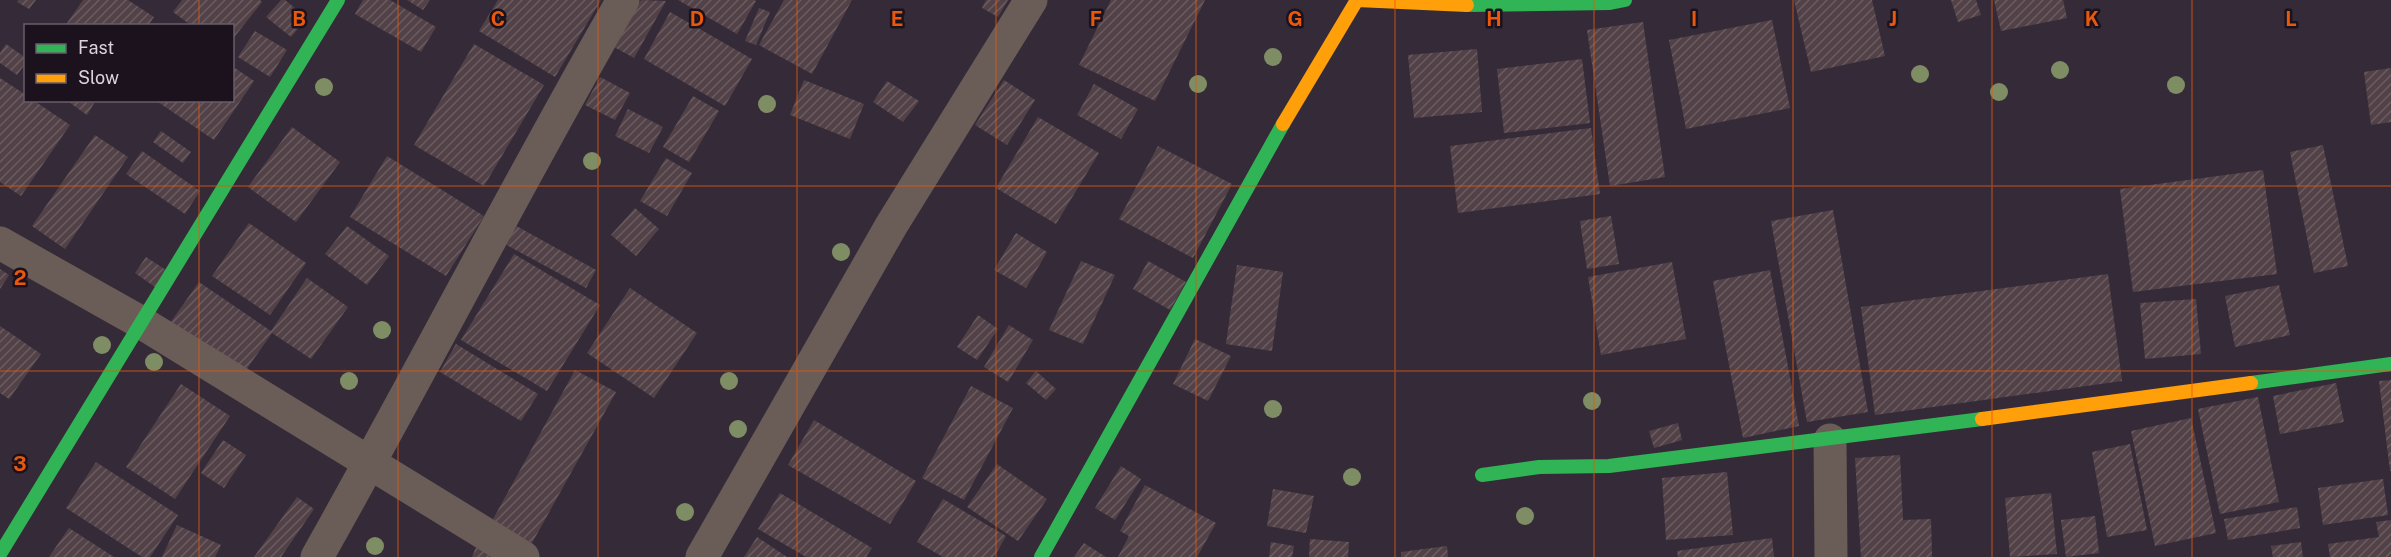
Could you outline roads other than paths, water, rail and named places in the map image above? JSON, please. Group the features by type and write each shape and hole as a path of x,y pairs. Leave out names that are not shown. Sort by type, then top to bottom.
{"street":[{"path":"0,554 338,0"},
{"path":"317,557 370,464 567,98 623,0"},
{"path":"702,557 891,226 1031,0"},
{"path":"1041,557 1265,154 1357,0 1476,5 1610,3 1625,0"},
{"path":"0,243 142,323 523,557"},
{"path":"1482,475 1539,467 1609,466 1830,440 2391,364"},
{"path":"1830,440 1831,557"}]}
